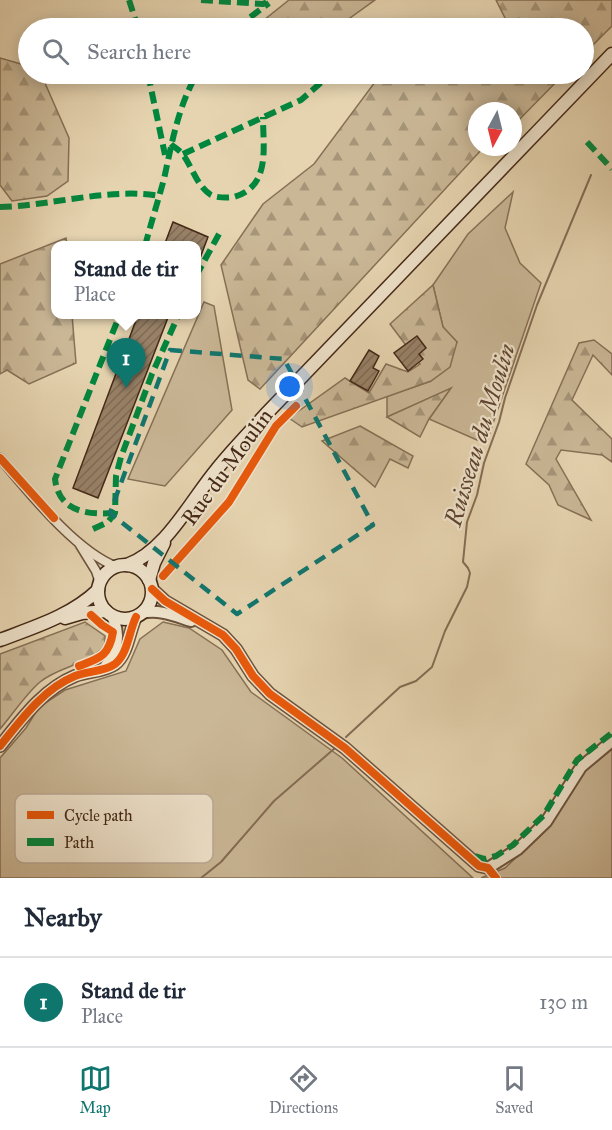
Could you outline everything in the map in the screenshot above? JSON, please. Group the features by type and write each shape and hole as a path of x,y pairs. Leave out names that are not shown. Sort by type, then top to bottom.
{"main road":[{"path":"594,73 612,54"},
{"path":"0,640 52,620 85,601 99,586 106,573 145,556 173,526 217,469 266,414 583,84"},
{"path":"52,620 82,614 109,614 122,619 139,615 149,604 156,559 173,526"},
{"path":"122,566 140,570 151,585"},
{"path":"99,586 99,600 109,614"}],"street":[{"path":"0,458 78,542 101,559 122,566"},
{"path":"78,542 96,571 99,586"},
{"path":"151,585 165,601 223,635 236,649 253,676 270,694 345,748 479,866 488,868 496,878"},
{"path":"0,746 32,706 62,683 76,675 116,663 123,654 139,615 150,611 166,613 208,626"},
{"path":"105,667 114,653 118,638 118,632 109,614"},
{"path":"488,868 512,854 546,822 575,773 612,741"}],"highlighted area":[{"path":"170,350 284,359 373,525 237,614 110,513"}],"green space":[{"path":"289,0 375,0 350,18 266,18"},
{"path":"496,0 612,0 612,26 594,44 594,18 505,18"},
{"path":"0,58 18,63 18,84 45,84 69,138 68,181 47,196 12,201 0,185"},
{"path":"374,84 554,84 522,117 522,102 468,102 468,156 476,156 260,389 248,380 221,265 263,204 314,164"},
{"path":"513,192 505,228 520,263 541,283 486,444 429,419 450,389 387,417 387,396 431,381 457,342 443,327 433,285 468,234"},
{"path":"51,244 51,319 72,319 76,363 29,384 7,370 0,374 0,264"},
{"path":"433,285 443,327 457,342 450,367 431,381 302,427 289,418 345,378 369,393 386,364 408,372 420,364 390,324"},
{"path":"204,302 214,306 232,410 165,486 128,479 197,319 201,319"},
{"path":"594,340 612,354 612,375 593,355 572,400 612,439 612,462 602,455 561,450 556,459 591,520 558,505 549,485 526,464 579,343"},
{"path":"451,388 429,419 420,437 387,417"},
{"path":"360,426 413,456 408,468 390,459 375,487 322,441"},
{"path":"85,622 105,636 105,645 91,657 56,672 40,682 0,729 0,654"},
{"path":"163,622 189,628 222,650 251,692 342,758 473,878 0,878 0,758 26,728 39,707 65,690 126,671 140,639"},
{"path":"612,747 612,878 481,878 505,868 545,830 587,768"}],"building":[{"path":"173,222 208,237 201,255 201,241 166,241"},
{"path":"136,319 167,319 98,498 73,488"},
{"path":"417,336 426,348 419,354 423,359 408,371 394,353"},
{"path":"369,350 379,356 373,368 379,371 368,391 350,381"}],"waterway":[{"name":"Ruisseau du Moulin","path":"346,737 400,687 416,681 432,667 445,631 467,587 470,573 463,562 467,522 477,495 484,463 537,305 591,175"},
{"name":"Ruisseau du Moulin","path":"201,878 221,862 274,801 335,748"}],"marked path":[{"path":"129,0 135,18"},
{"path":"201,0 263,4 271,0"},
{"path":"249,18 269,3"},
{"path":"150,84 165,155"},
{"path":"146,241 180,112 191,84"},
{"path":"183,154 301,100 319,84"},
{"path":"171,144 183,154 206,191 216,197 234,197 246,192 259,175 264,153 263,117"},
{"path":"587,142 612,169"},
{"path":"0,207 101,195 159,196"},
{"path":"201,267 219,234"},
{"path":"115,513 85,512 68,505 62,499 55,479 118,319"},
{"path":"93,529 108,522 115,513 116,476 121,457 152,374 177,319"},
{"path":"475,856 485,859 496,856 513,845 544,815 577,760 612,733"}],"cycle path":[{"name":"Rue du Moulin","path":"163,576 229,502 276,426 296,406"},
{"path":"0,458 54,518"},
{"path":"152,589 165,601 223,635 236,649 253,676 270,694 345,748 479,866 488,868 496,878"},
{"path":"79,666 102,655 109,646 113,632 91,615"},
{"path":"0,746 33,706 53,689 75,676 106,669 115,664 126,648 136,617"}],"place":[{"name":"Stand de tir","path":"126,388"}]}
